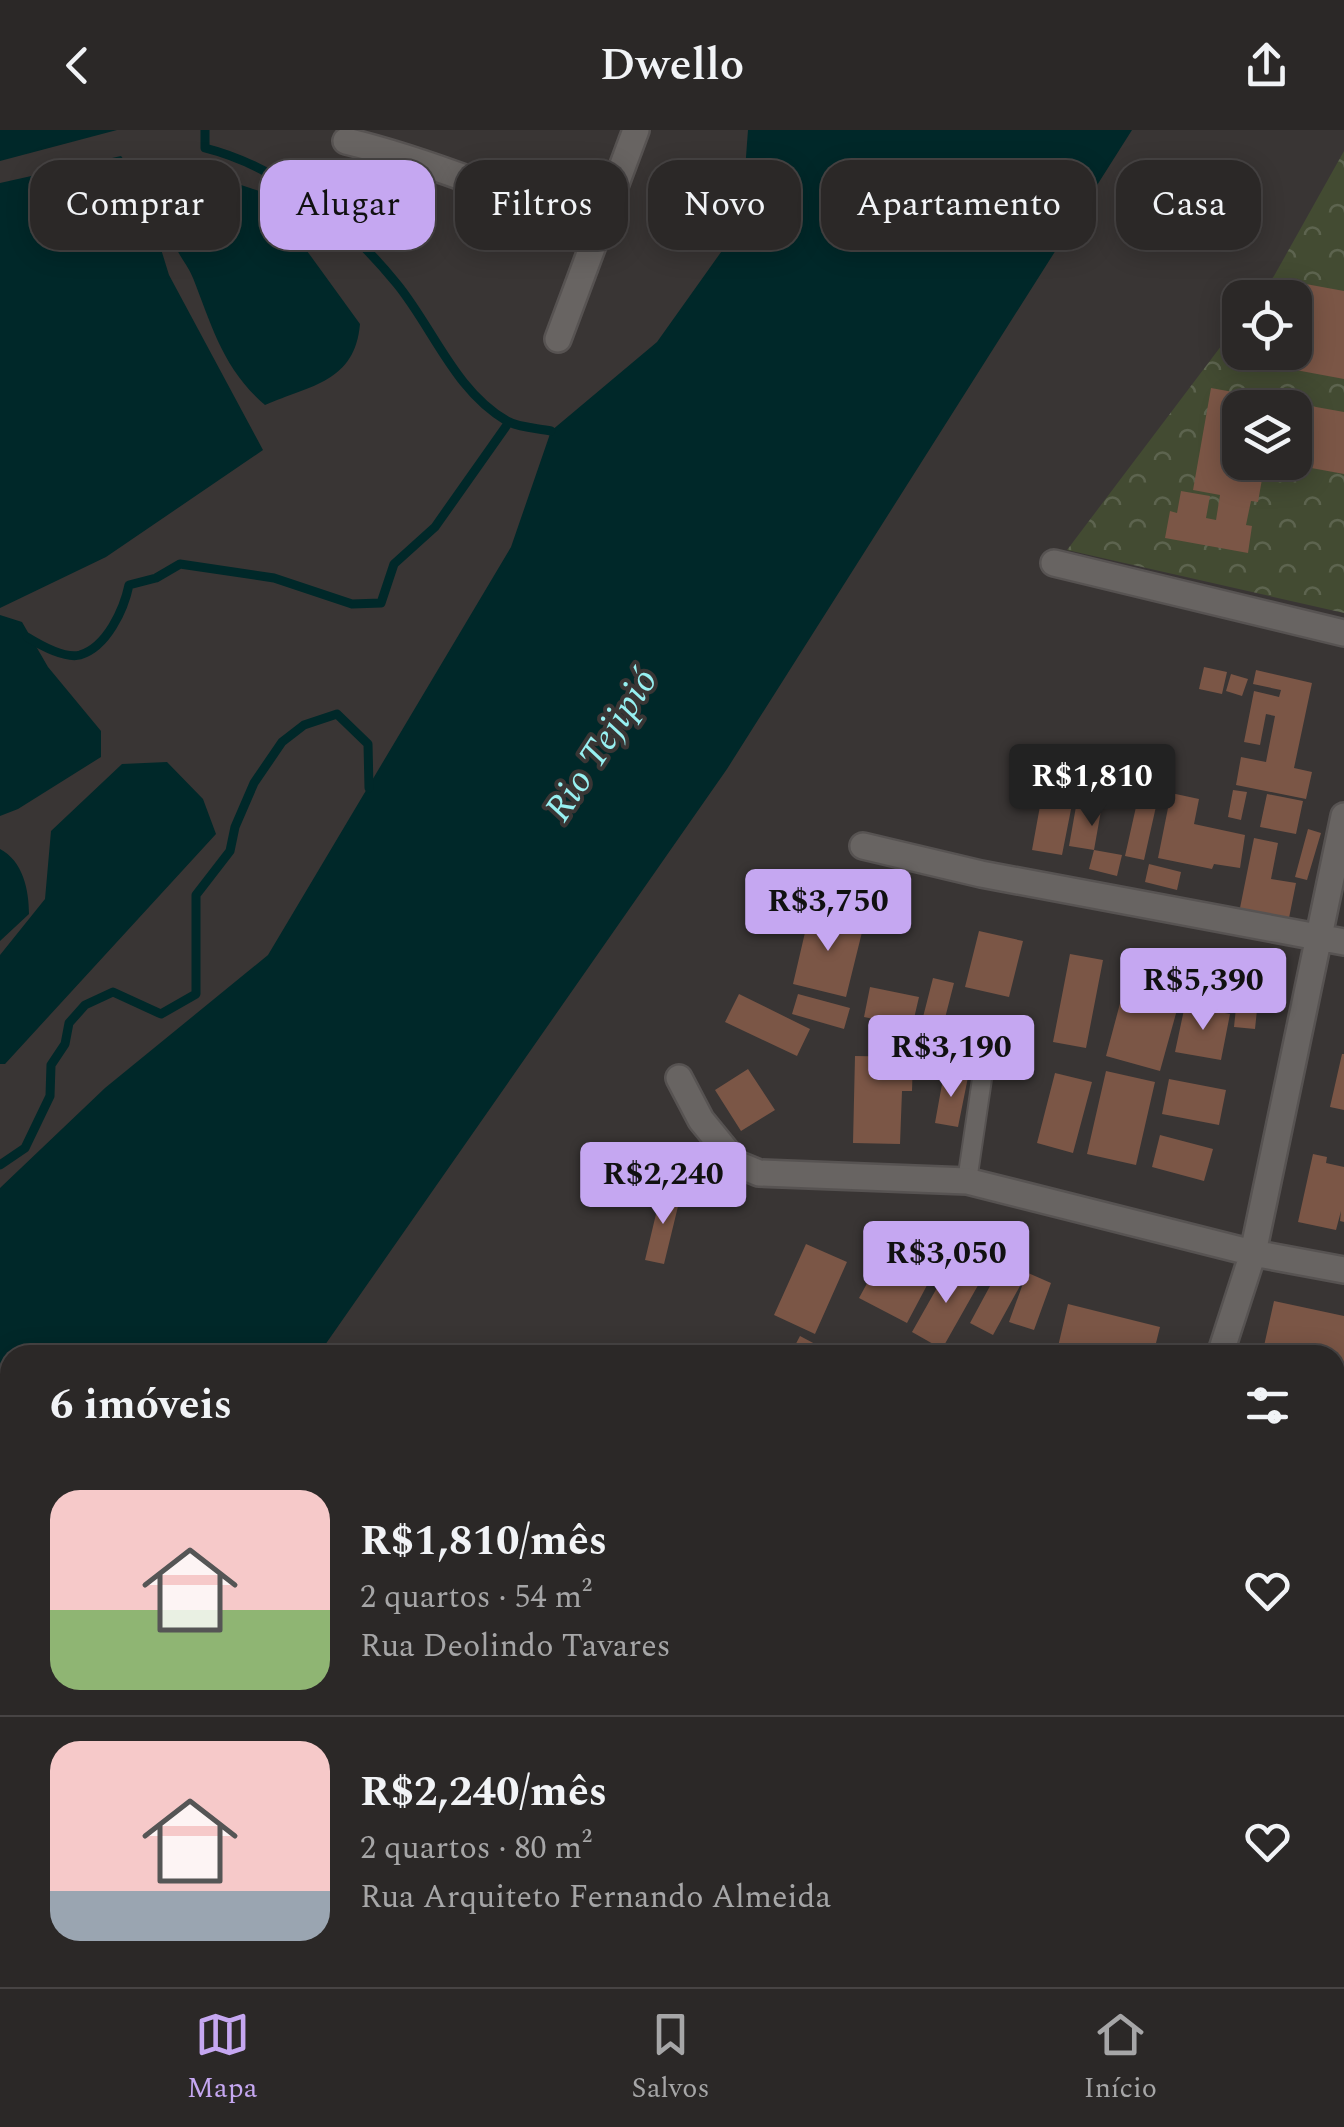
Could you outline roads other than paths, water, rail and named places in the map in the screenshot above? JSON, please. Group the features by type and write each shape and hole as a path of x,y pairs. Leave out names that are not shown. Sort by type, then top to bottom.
{"street":[{"path":"625,160 636,130"},
{"path":"346,141 398,154 455,176"},
{"path":"558,338 593,250"},
{"path":"1054,563 1344,633"},
{"path":"1223,1345 1253,1254 1331,939 1344,816"},
{"path":"863,846 982,874 1331,939"},
{"path":"679,1078 701,1120 736,1164 759,1173 967,1182 1253,1254 1344,1270"}],"lane":[{"path":"967,1182 982,1079"}],"water":[{"path":"0,130 117,130 0,161"},
{"name":"Rio Tejipió","path":"748,130 1132,130 1096,187 1096,160 821,160 821,250 1056,250 727,769 325,1345 0,1345 0,1188 105,1088 268,955 511,547 551,431 657,342 722,250 801,250 801,160 746,160"},
{"path":"30,176 30,250 161,250 169,275 263,450 106,557 0,608 0,183"},
{"path":"240,185 260,191 260,250 306,250 360,324 350,358 328,379 265,405 229,362 178,251 240,250"},
{"path":"0,615 22,622 48,667 101,731 101,757 18,809 0,816"},
{"path":"167,762 203,799 216,834 5,1064 0,1064 0,955 45,899 51,831 122,764"},
{"path":"0,849 14,861 23,877 29,914 0,941"}],"waterway":[{"path":"205,130 205,148 233,157 286,184 312,201 357,241 397,284 459,376 489,408 512,423 551,431"},
{"path":"27,637 67,655 90,651 113,626 129,585 156,578 180,564 274,578 352,604 381,603 394,564 435,527 509,422"},
{"path":"0,1165 25,1148 50,1096 51,1065 65,1044 69,1023 85,1005 113,992 161,1014 196,994 196,895 230,851 235,827 254,783 282,742 304,725 337,714 368,744 369,788"}]}
